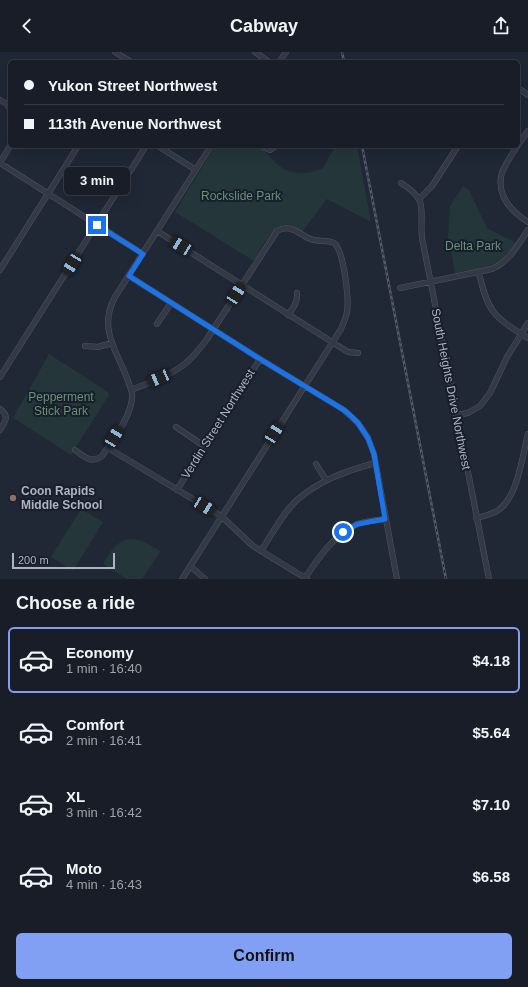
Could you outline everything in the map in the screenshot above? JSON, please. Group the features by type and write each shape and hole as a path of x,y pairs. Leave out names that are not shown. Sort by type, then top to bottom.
{"street":[{"path":"115,52 128,60"},
{"path":"254,52 266,60"},
{"path":"0,100 8,106"},
{"path":"520,143 528,131"},
{"path":"9,148 0,163 143,254"},
{"path":"0,270 77,148"},
{"path":"0,377 145,148"},
{"path":"161,148 196,170"},
{"path":"75,450 86,458 94,460 102,456 129,413 132,403 131,390 112,343 108,326 108,313 111,305 210,148"},
{"path":"401,183 413,190 419,199 432,186 457,148"},
{"path":"517,148 501,176 503,198 514,213 528,222"},
{"name":"South Heights Drive Northwest","path":"419,199 422,208 422,238 430,282 489,579"},
{"path":"131,390 167,375 186,362 198,351 214,329 274,235 281,229 291,228 313,240 332,242 339,250 346,284 348,303 347,314 341,329 182,579"},
{"path":"400,288 492,269 505,261 515,251 528,230"},
{"path":"157,231 348,352 358,353"},
{"path":"479,272 485,297 491,310 503,322 528,338"},
{"path":"129,276 344,410 358,423 368,438 374,454 397,579"},
{"path":"288,315 296,303 297,294"},
{"path":"157,324 171,303"},
{"path":"456,415 468,413 480,406 490,392 507,357 528,323"},
{"path":"85,346 98,347 112,343"},
{"name":"Verdin Street Northwest","path":"177,490 260,359"},
{"path":"0,409 6,416 6,421 0,430"},
{"path":"176,427 204,446"},
{"path":"476,518 496,512 506,502 518,478 528,434"},
{"path":"108,448 221,516 246,540 261,551 306,578 326,548 343,532 358,524 385,519"},
{"path":"261,551 284,516 296,501 318,484 342,473 375,463"},
{"path":"316,464 326,480"},
{"path":"190,566 205,579"}],"green space":[{"name":"Rockslide Park","path":"214,148 260,148 282,168 288,171 305,173 323,168 334,148 357,148 371,222 327,199 302,232 289,225 284,225 275,230 266,240 254,261 175,212"},
{"name":"Delta Park","path":"463,186 469,190 487,228 516,243 510,252 497,263 482,269 455,274 448,235 450,206"},
{"name":"Pepperment Stick Park","path":"49,354 108,392 109,395 71,455 13,418"},
{"path":"81,509 103,522 73,571 51,557"},
{"path":"129,539 140,540 161,551 142,579 127,579 103,564 116,545"}],"railway":[{"path":"342,52 344,60"},
{"path":"362,148 446,579"}],"place":[{"name":"Coon Rapids Middle School","path":"13,498"}],"route":[{"path":"97,225 143,254 129,276 344,410 358,423 368,438 374,454 385,519 358,524 343,532"}]}
